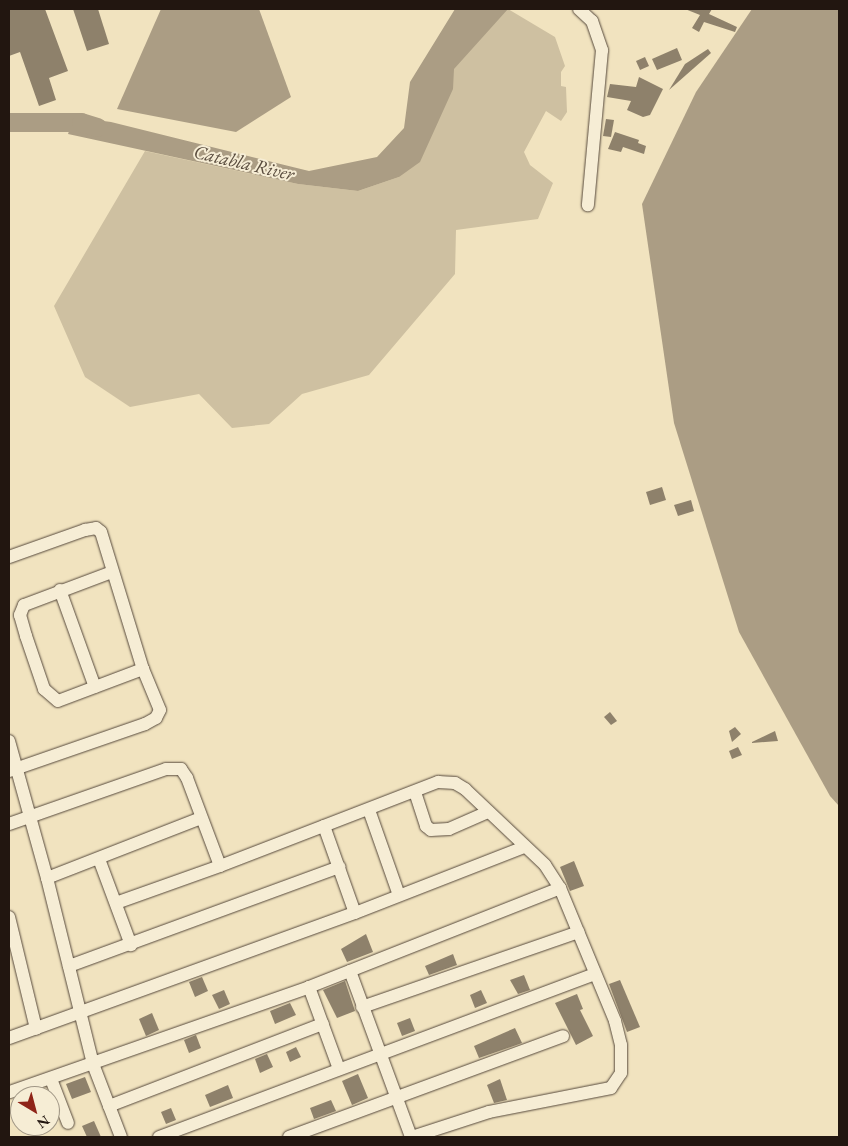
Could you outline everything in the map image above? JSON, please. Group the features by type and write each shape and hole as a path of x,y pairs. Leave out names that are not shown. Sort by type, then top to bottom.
{"street":[{"path":"578,9 592,21 602,50 588,205"},
{"path":"9,557 70,534 96,528 104,538 112,572 143,669 160,710 156,718 14,769"},
{"path":"112,572 29,602 21,608 20,615 44,690 58,701 143,669"},
{"path":"60,590 95,687"},
{"path":"9,741 14,769 31,816 94,1064 121,1137"},
{"path":"9,824 174,767 184,771 220,866"},
{"path":"116,903 220,866 438,782 455,783 544,865 560,888 621,1045 621,1073 614,1087 489,1112 411,1137 395,1099 350,971"},
{"path":"415,792 426,826 431,830 449,829 488,812"},
{"path":"369,810 399,895"},
{"path":"47,878 201,818"},
{"path":"324,826 355,912"},
{"path":"9,1038 81,1014 524,847"},
{"path":"99,859 131,945"},
{"path":"69,966 339,868"},
{"path":"29,1086 310,986 560,888"},
{"path":"9,917 36,1029"},
{"path":"362,1008 578,932"},
{"path":"159,1137 595,974"},
{"path":"310,986 339,1069"},
{"path":"109,1106 323,1024"},
{"path":"289,1137 563,1036"},
{"path":"51,1079 68,1124"}],"shaded area":[{"path":"474,9 508,9 555,37 565,66 561,72 561,86 566,87 567,112 561,121 546,111 524,152 530,165 553,183 538,219 456,230 455,274 369,375 302,394 269,424 232,428 199,394 130,407 85,377 54,306 145,151 298,184 358,191 399,177 438,73"}],"water":[{"path":"161,9 259,9 291,97 236,132 117,109"},
{"path":"455,9 508,9 454,69 453,89 420,162 399,177 358,191 298,184 68,134 74,117 111,122 309,171 377,157 404,128 410,82"},
{"path":"752,9 839,9 839,806 830,796 739,632 674,423 642,204 696,92"}],"building":[{"path":"9,9 45,9 68,71 49,78 56,100 39,106 20,52 9,56"},
{"path":"73,9 98,9 109,44 87,51"},
{"path":"685,9 712,9 709,14 737,27 735,32 704,22 699,32 692,28 700,15"},
{"path":"677,48 682,60 657,70 652,59"},
{"path":"708,49 711,53 669,90 685,64"},
{"path":"645,57 649,66 640,70 636,61"},
{"path":"639,77 663,89 650,115 643,117 627,110 631,101 607,97 610,84 636,87"},
{"path":"606,119 614,120 611,137 603,136"},
{"path":"615,132 639,140 638,143 646,146 644,154 623,147 621,152 608,149"},
{"path":"662,487 666,500 650,505 646,492"},
{"path":"691,500 694,511 678,516 674,505"},
{"path":"610,712 617,721 611,725 604,717"},
{"path":"735,727 741,734 732,742 729,731"},
{"path":"775,731 778,741 752,743 752,742"},
{"path":"738,747 742,755 732,759 729,751"},
{"path":"574,861 584,886 570,891 560,867"},
{"path":"366,934 373,952 347,962 341,949"},
{"path":"453,954 457,965 429,975 425,966"},
{"path":"524,975 530,990 518,994 510,980"},
{"path":"202,977 208,991 195,997 189,982"},
{"path":"620,980 640,1027 627,1032 609,984"},
{"path":"345,981 355,1011 337,1018 323,990"},
{"path":"224,990 230,1004 219,1009 212,995"},
{"path":"481,990 487,1003 475,1008 470,995"},
{"path":"577,994 583,1009 580,1010 593,1036 576,1045 555,1003"},
{"path":"290,1003 296,1015 275,1024 270,1011"},
{"path":"152,1013 159,1030 146,1036 139,1019"},
{"path":"410,1018 415,1031 402,1036 397,1023"},
{"path":"515,1028 522,1043 479,1058 474,1046"},
{"path":"196,1035 201,1048 189,1053 184,1040"},
{"path":"296,1047 301,1057 290,1062 286,1052"},
{"path":"267,1054 273,1067 260,1073 255,1059"},
{"path":"358,1074 368,1098 352,1105 342,1081"},
{"path":"85,1077 91,1092 72,1099 66,1084"},
{"path":"500,1079 507,1100 494,1103 487,1085"},
{"path":"228,1085 233,1098 210,1107 205,1095"},
{"path":"331,1100 336,1111 314,1119 310,1108"},
{"path":"171,1108 176,1120 166,1124 161,1112"},
{"path":"94,1121 101,1137 87,1137 82,1126"}],"waterway":[{"name":"Catabla River","path":"9,122 81,122 97,127"}]}
